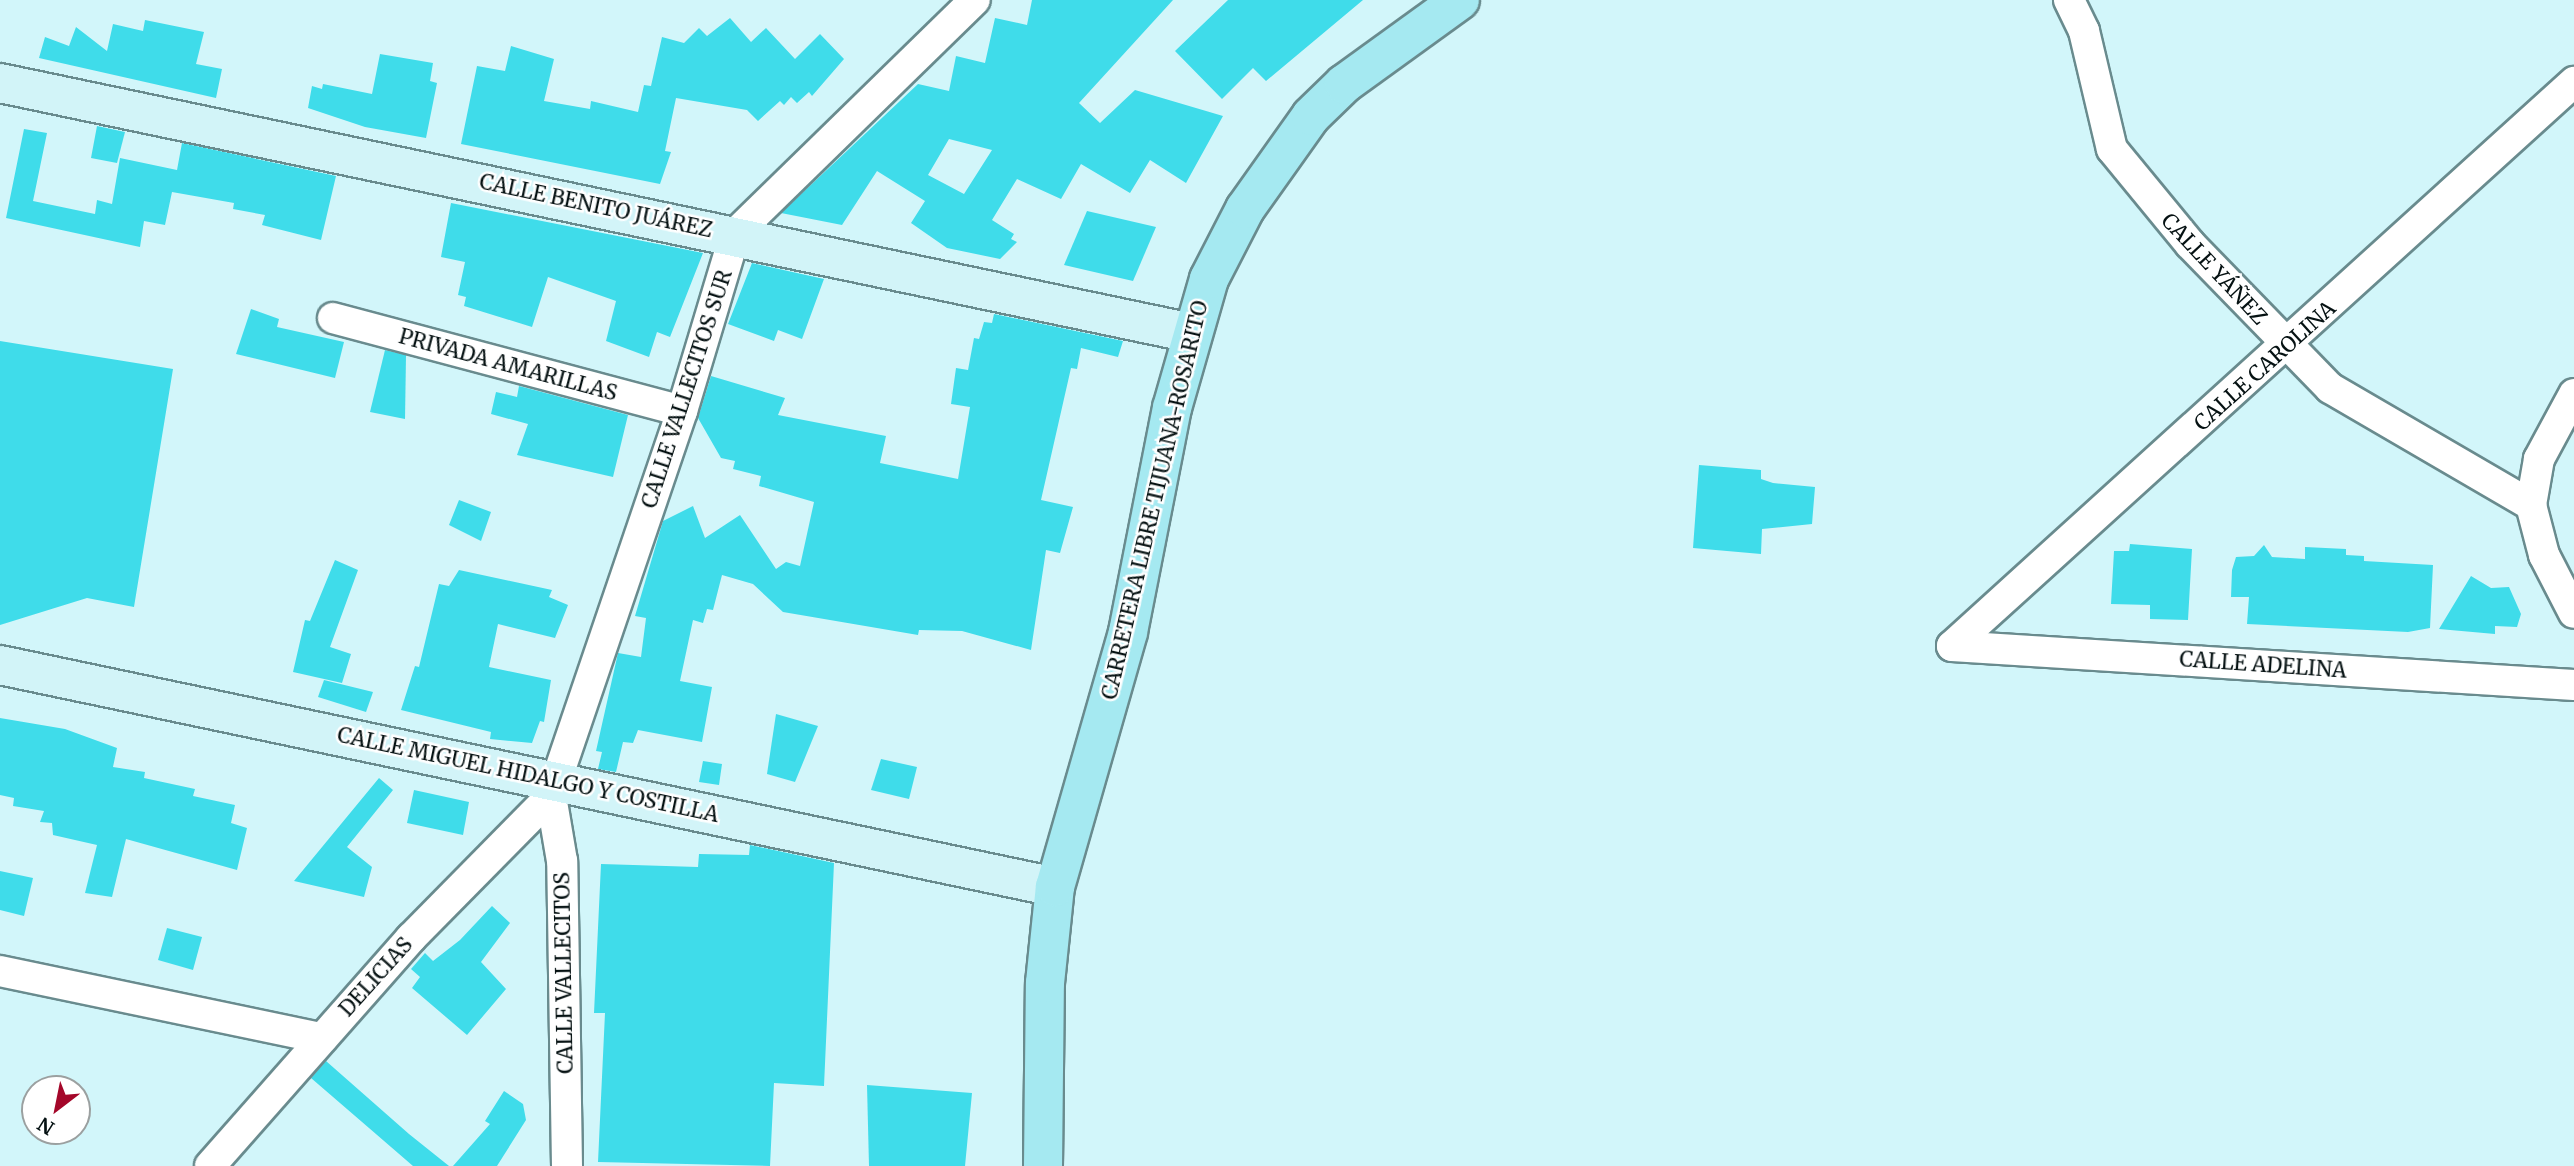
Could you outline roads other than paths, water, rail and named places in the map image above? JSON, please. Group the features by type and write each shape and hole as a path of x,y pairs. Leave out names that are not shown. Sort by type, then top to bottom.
{"main road":[{"name":"CARRETERA LIBRE TIJUANA-ROSARITO","path":"1043,1166 1045,983 1055,887 1128,632 1191,332 1209,279 1245,209 1311,116 1343,84 1460,0"}],"street":[{"name":"CALLE VALLECITOS SUR","path":"555,790 682,411 735,234 975,0"},
{"name":"CALLE YÁÑEZ","path":"2069,0 2084,31 2112,149 2138,185 2286,347 2330,388 2531,505"},
{"name":"CALLE CAROLINA","path":"1952,646 2286,347 2574,82"},
{"name":"CALLE BENITO JUÁREZ","path":"0,83 735,234 1191,332"},
{"name":"PRIVADA AMARILLAS","path":"333,318 682,411"},
{"path":"2574,394 2539,460 2531,505 2544,555 2574,613"},
{"name":"CALLE ADELINA","path":"1952,646 2574,685"},
{"name":"CALLE MIGUEL HIDALGO Y COSTILLA","path":"0,665 555,790 1055,887"},
{"name":"DELICIAS","path":"210,1166 321,1038 555,790"},
{"name":"CALLE VALLECITOS","path":"555,790 562,861 567,1166"},
{"path":"0,971 321,1038"}]}
